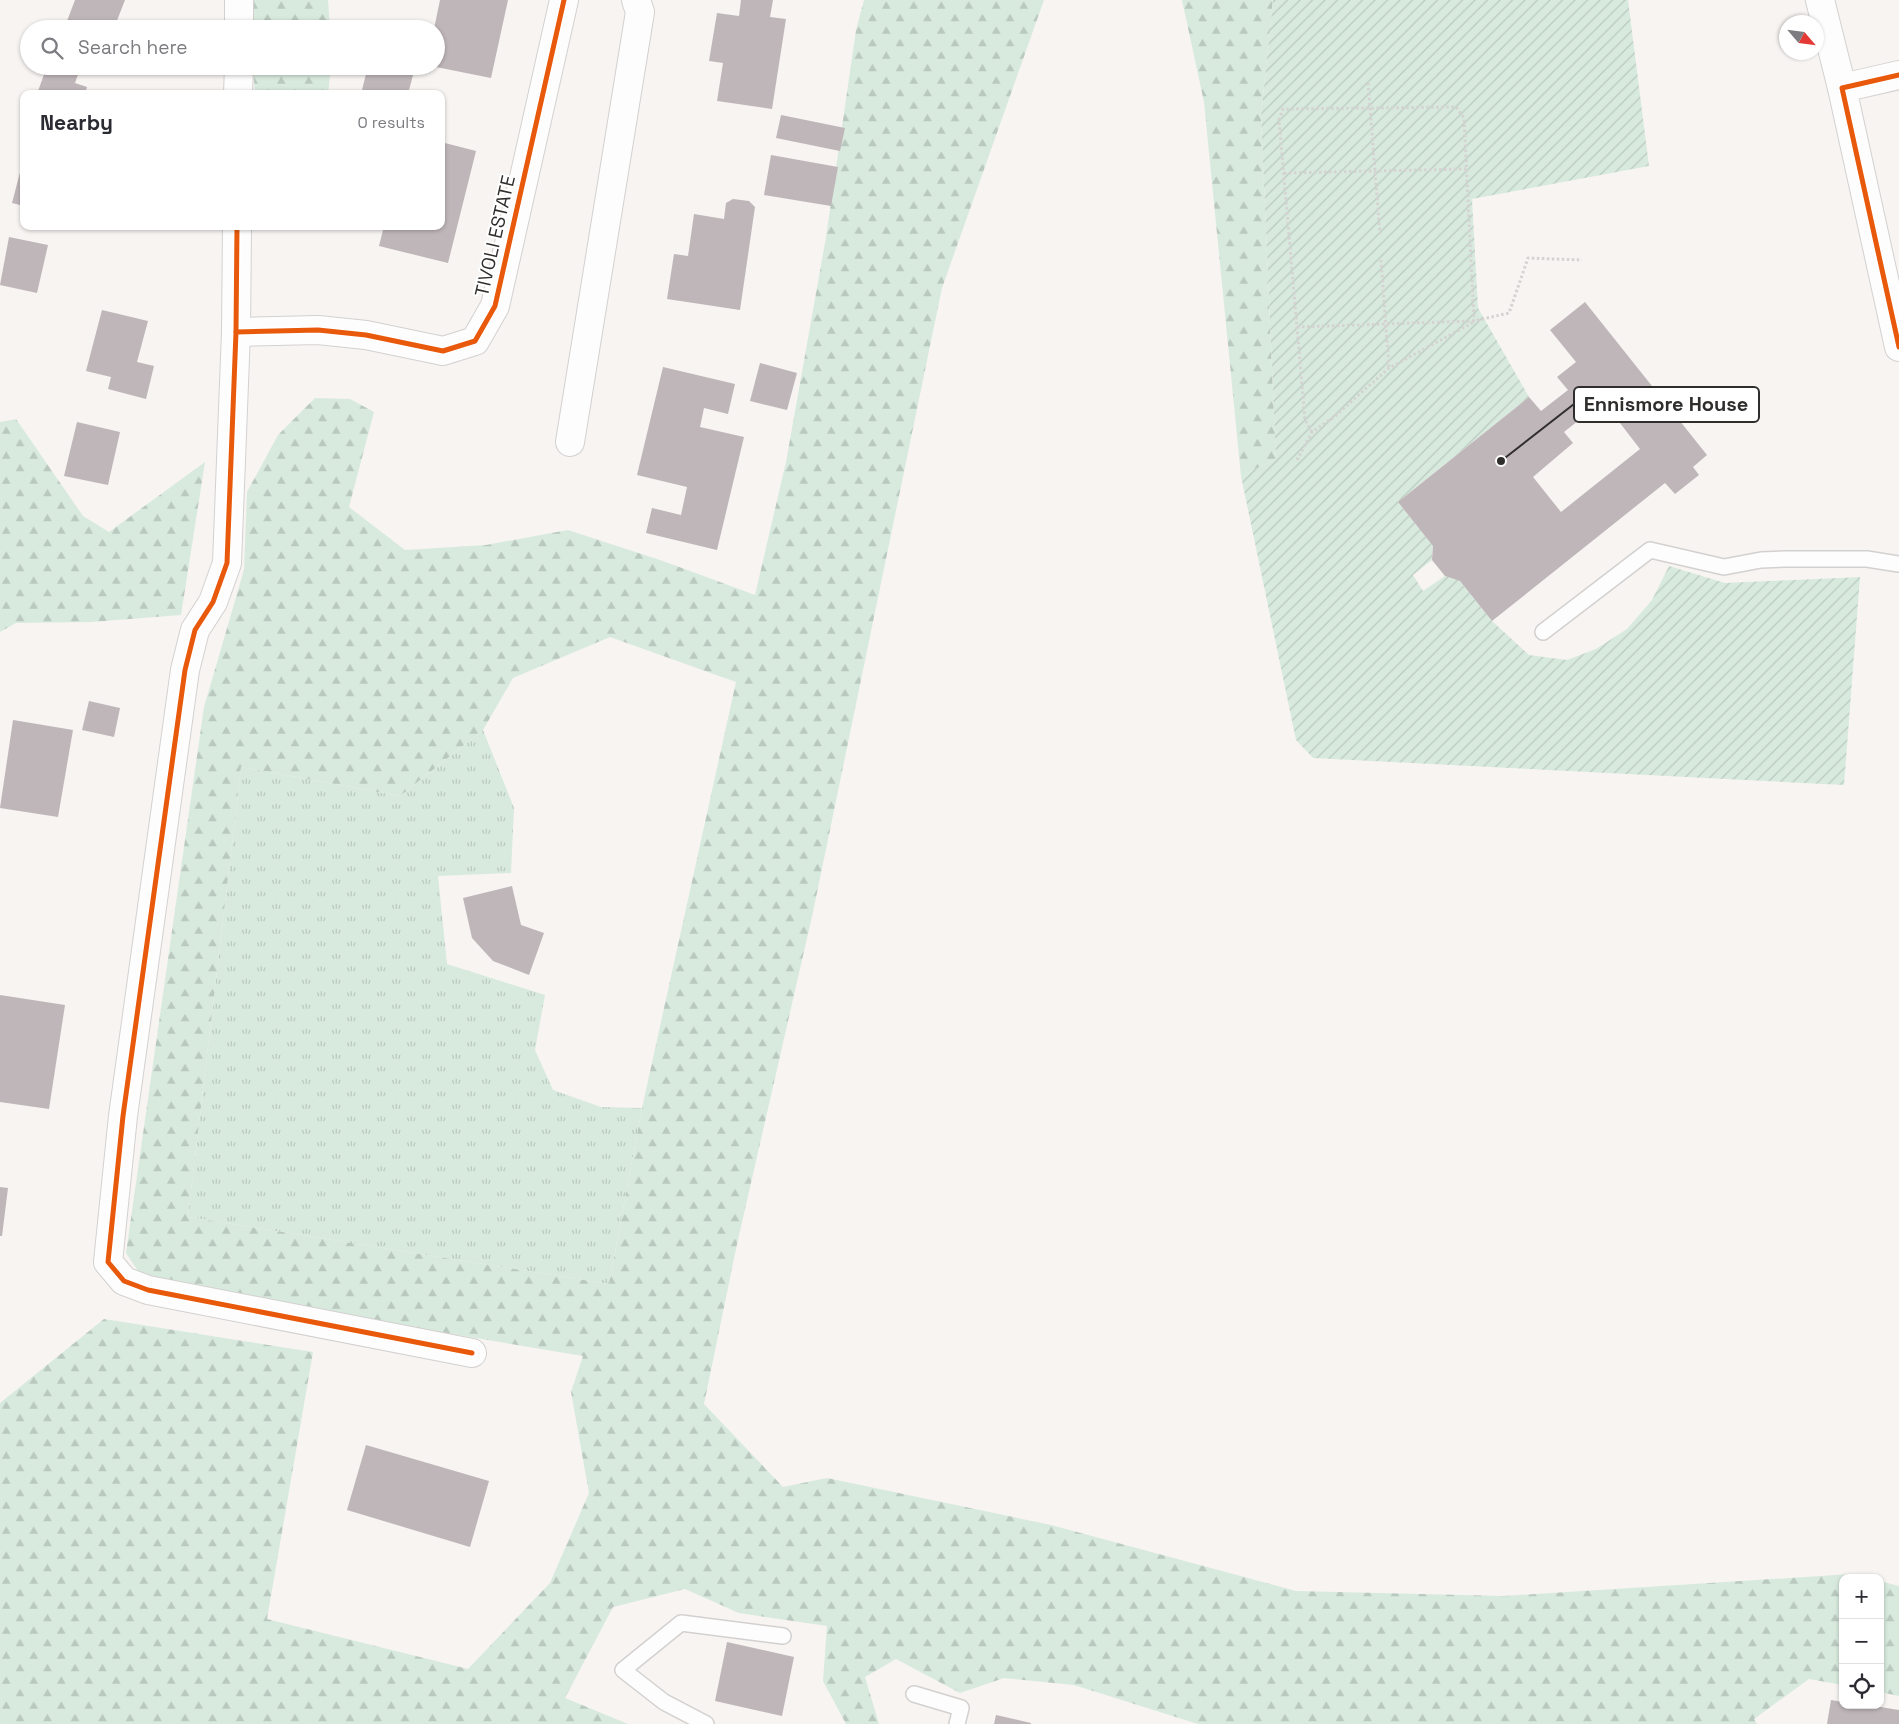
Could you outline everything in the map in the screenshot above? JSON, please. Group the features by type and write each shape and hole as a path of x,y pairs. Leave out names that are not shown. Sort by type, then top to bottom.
{"street":[{"path":"239,0 239,20"},
{"name":"TIVOLI ESTATE","path":"236,332 318,330 366,335 443,351 475,341 495,306 564,0"},
{"path":"570,442 640,12 636,0"},
{"path":"1820,0 1842,88 1899,347"},
{"path":"238,90 239,75"},
{"path":"1842,88 1899,75"},
{"path":"237,230 236,332 227,563 213,602 195,630 185,670 124,1106 108,1262 124,1281 148,1290 472,1353"}],"lane":[{"path":"1543,632 1650,550 1724,567 1761,560 1785,559 1867,559 1899,564"},
{"path":"706,1724 664,1702 623,1670 681,1623 783,1636"},
{"path":"914,1694 961,1708 957,1724"}],"path":[{"path":"1368,83 1380,234"},
{"path":"1312,432 1305,420 1279,120 1282,109 1456,108 1464,118 1474,321"},
{"path":"1284,173 1466,170"},
{"path":"1298,327 1474,321 1509,313 1528,258 1582,260"},
{"path":"1381,260 1389,368"},
{"path":"1297,460 1312,432 1334,416 1389,368 1474,321"}],"green space":[{"path":"250,0 328,0 329,20 251,20"},
{"path":"864,0 1044,0 942,288 813,912 737,1244 704,1404 783,1487 827,1478 1051,1525 1296,1591 1504,1596 1839,1575 1839,1684 1809,1679 1754,1719 1757,1724 1198,1724 1074,1685 1004,1678 960,1693 896,1659 865,1677 879,1724 846,1724 823,1681 827,1626 739,1613 685,1589 613,1607 565,1698 628,1724 0,1724 0,1403 104,1319 313,1352 267,1619 468,1669 550,1583 589,1493 571,1392 583,1356 160,1285 140,1274 126,1253 204,707 244,570 247,492 278,435 315,398 350,399 374,412 349,507 405,550 486,545 568,530 663,561 755,595 786,462 826,237 856,30","holes":["610,637 736,682 642,1108 609,1284 188,1217 241,767 400,796 483,730 513,678"]},
{"path":"1182,0 1273,0 1261,116 1276,459 1241,476 1204,102"},
{"path":"1273,0 1628,0 1649,166 1472,199 1478,308 1529,397 1398,502 1433,546 1432,560 1413,575 1423,591 1445,576 1460,581 1492,621 1529,655 1567,660 1596,649 1627,629 1652,600 1669,566 1725,583 1860,577 1844,785 1313,758 1296,740 1241,476 1276,459 1261,116"},
{"path":"254,75 330,75 328,90 255,90"},
{"path":"16,419 83,516 109,532 205,462 181,615 91,622 16,623 0,632 0,422"},
{"path":"483,730 514,808 511,873 438,876 447,964 545,995 535,1050 553,1090 601,1107 642,1108 609,1284 188,1217 241,767 400,796"},
{"path":"1884,1582 1899,1586 1899,1696 1884,1693"}],"building":[{"path":"75,0 125,0 117,20 67,20"},
{"path":"440,0 508,0 491,78 445,69 445,20 436,20"},
{"path":"741,0 773,0 770,17 786,19 772,109 717,101 723,63 709,61 717,13 739,16"},
{"path":"44,75 78,75 75,83 87,87 86,90 38,90"},
{"path":"366,75 413,75 409,90 362,90"},
{"path":"781,115 845,128 840,151 776,138"},
{"path":"445,143 476,151 448,263 379,246 383,230 445,230"},
{"path":"771,155 838,167 831,206 764,195"},
{"path":"20,172 20,205 12,203"},
{"path":"733,199 749,201 755,207 740,310 667,299 674,254 688,256 694,214 724,219 726,203"},
{"path":"9,237 48,245 37,293 0,285"},
{"path":"1585,302 1707,455 1693,467 1699,475 1675,494 1665,483 1492,621 1460,581 1445,576 1432,560 1433,546 1398,502 1529,397 1541,411 1568,390 1557,377 1576,362 1550,330","holes":["1603,401 1640,449 1561,512 1533,477 1573,443 1564,432"]},
{"path":"102,310 148,321 137,362 154,366 146,399 108,389 111,377 86,371"},
{"path":"760,363 797,373 787,410 750,401"},
{"path":"663,367 735,384 728,414 704,408 700,427 744,437 717,550 646,533 652,508 681,515 687,487 637,475"},
{"path":"77,422 120,432 108,485 64,476"},
{"path":"89,701 120,708 114,737 82,730"},
{"path":"13,720 73,730 58,817 0,808"},
{"path":"512,886 521,925 544,933 529,975 493,961 472,938 463,898"},
{"path":"0,995 65,1005 49,1109 0,1102"},
{"path":"0,1187 8,1188 2,1236 0,1236"},
{"path":"366,1445 489,1481 470,1547 347,1510"},
{"path":"727,1642 794,1657 782,1716 715,1701"},
{"path":"1831,1700 1839,1701 1839,1709 1884,1708 1899,1710 1899,1724 1827,1724"},
{"path":"996,1715 1031,1723 1031,1724 994,1724"}],"cycle path":[{"path":"237,230 236,332 318,330 366,335 443,351 475,341 495,306 564,0"},
{"path":"1899,75 1842,88 1899,347"},
{"path":"236,332 227,563 213,602 195,630 185,670 123,1116 108,1262 124,1281 148,1290 472,1353"}],"place":[{"name":"Ennismore House","path":"1501,461"}]}
